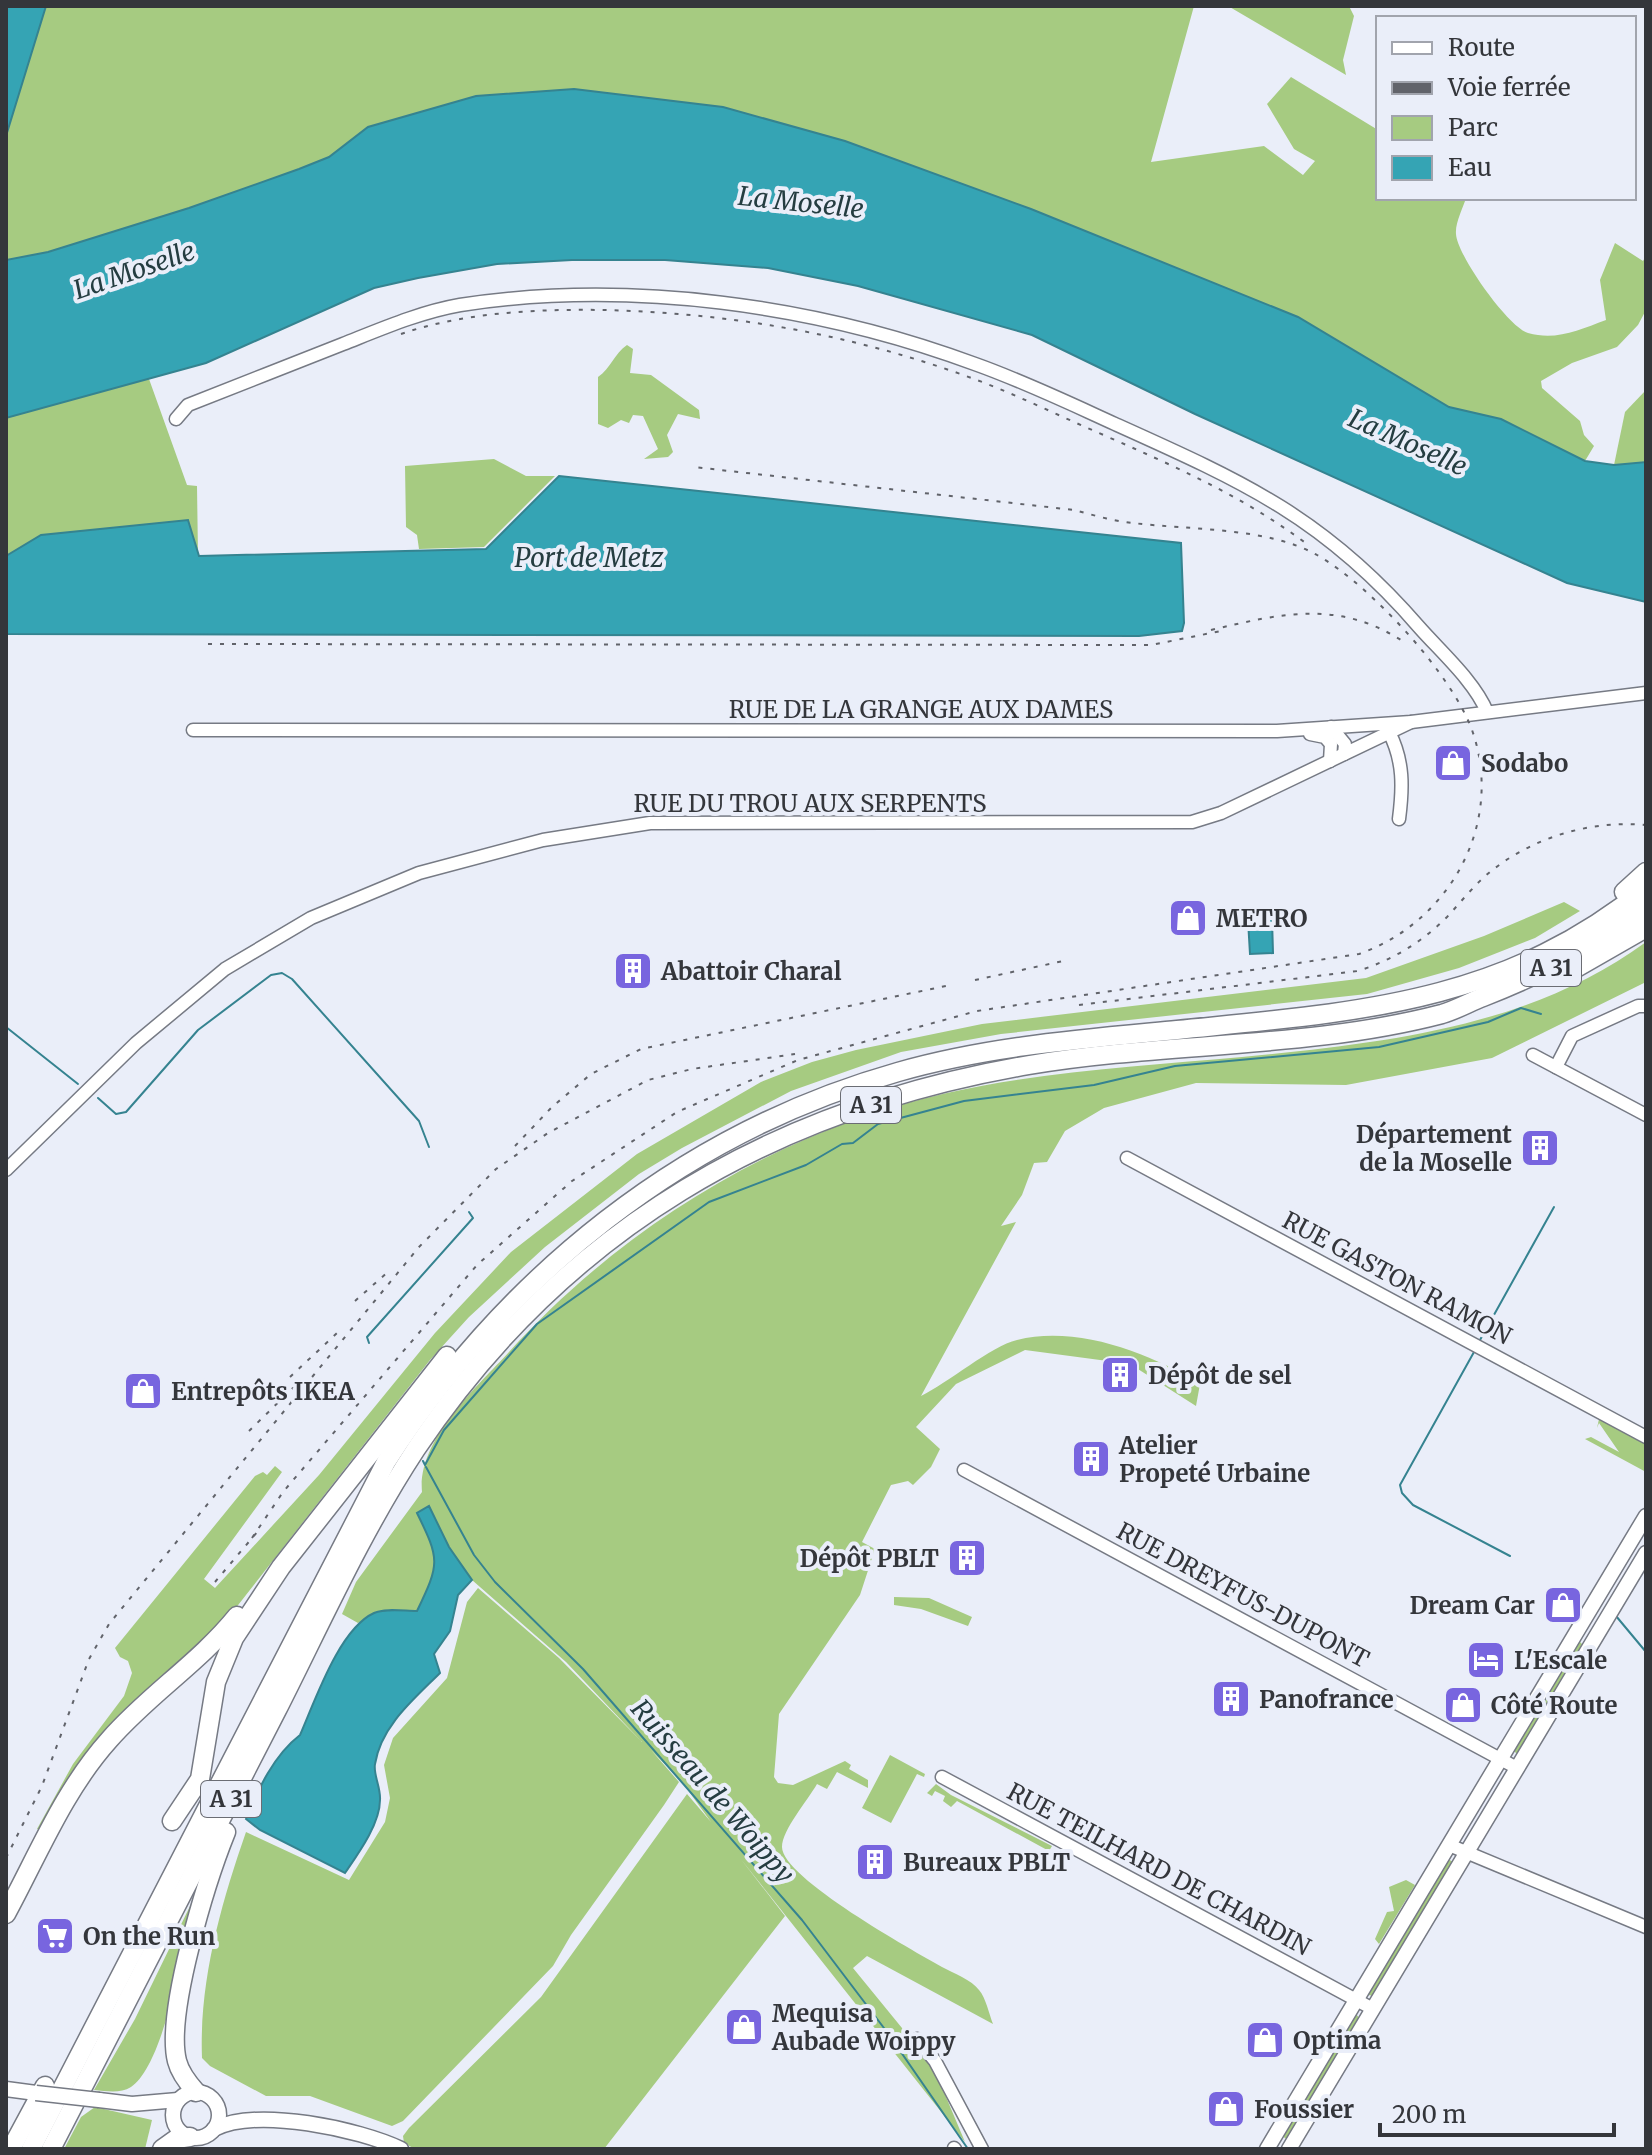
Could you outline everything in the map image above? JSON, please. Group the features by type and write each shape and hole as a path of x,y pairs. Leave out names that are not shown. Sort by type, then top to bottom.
{"highway":[{"path":"1607,917 1615,900 1646,872"},
{"name":"A 31","path":"31,2149 386,1462 458,1361 556,1259 641,1193 708,1151 784,1114 886,1076 1017,1047 1310,1016 1411,1001 1515,968 1607,917 1646,888"},
{"name":"A 31","path":"51,2149 385,1501 440,1417 505,1335 546,1291 592,1251 654,1206 792,1132 949,1081 1034,1064 1325,1034 1447,1013 1546,971 1597,942 1646,908"},
{"path":"1447,1013 1483,1005 1550,982 1646,928"},
{"path":"6,1914 86,1767 110,1737 206,1652 281,1567 413,1396 475,1325 524,1279 556,1259"},
{"path":"172,1821 200,1779 219,1672 234,1638 281,1567"},
{"path":"196,2092 178,2065 175,2031 201,1905 239,1800 238,1785"},
{"path":"11,2149 41,2089"},
{"path":"162,2149 176,2139 190,2137"}],"main road":[{"path":"1270,2144 1646,1516"},
{"path":"1290,2149 1646,1553"},
{"path":"6,2089 41,2089 132,2104 178,2100 196,2092 204,2094 215,2104 265,2121"},
{"path":"174,2123 178,2100"},
{"path":"132,2104 174,2123 190,2137 203,2137 214,2129 235,2122 265,2121 351,2132 391,2147"},
{"path":"214,2129 218,2117 215,2104"}],"street":[{"path":"176,419 188,405 402,321 460,305 557,298 656,299 773,312 858,329 1002,374 1213,468 1284,505 1336,543 1372,576 1454,668 1487,712"},
{"name":"RUE DE LA GRANGE AUX DAMES","path":"193,730 1279,731 1411,722 1646,693"},
{"name":"RUE DU TROU AUX SERPENTS","path":"6,1170 143,1036 225,969 311,918 419,873 543,840 650,823 1192,822 1221,813 1411,722"},
{"path":"1331,727 1345,744 1344,754"},
{"path":"1279,731 1325,737 1331,744 1330,761"},
{"path":"1389,732 1397,749 1403,780 1399,819"},
{"path":"1556,1067 1572,1036 1638,1006 1646,1006"},
{"path":"1533,1055 1646,1115"},
{"name":"RUE GASTON RAMON","path":"1127,1158 1646,1437"},
{"name":"RUE DREYFUS-DUPONT","path":"964,1470 1517,1768"},
{"name":"RUE TEILHARD DE CHARDIN","path":"942,1777 1373,2009"},
{"path":"1449,1845 1646,1927"},
{"path":"917,2039 935,2061 982,2149"},
{"path":"1270,2144 1290,2149"}],"green space":[{"path":"46,6 1194,6 1151,162 1264,146 1303,175 1315,161 1294,149 1267,104 1291,77 1376,129 1376,200 1465,200 1457,225 1459,244 1485,289 1519,328 1528,333 1548,336 1577,331 1606,320 1600,280 1615,243 1643,261 1646,256 1646,310 1638,325 1617,347 1572,363 1541,381 1542,388 1580,421 1584,435 1594,446 1585,461 1501,419 1449,407 1298,317 1031,209 845,141 723,107 574,89 368,127 329,157 299,169 189,208 48,252 6,260 6,136"},
{"path":"1228,6 1349,6 1354,16 1343,60 1346,75"},
{"path":"627,345 633,349 630,373 651,375 699,410 700,419 678,414 667,435 673,452 668,457 644,459 658,449 643,416 633,415 629,423 621,420 608,428 598,424 598,377"},
{"path":"149,379 187,485 197,486 198,556 188,520 41,535 6,556 6,418"},
{"path":"1646,390 1646,462 1614,465 1625,412"},
{"path":"494,459 526,476 555,476 484,547 419,549 417,535 406,527 405,466"},
{"path":"1564,902 1580,911 1535,938 1459,968 1367,994 1001,1034 901,1052 791,1091 639,1174 545,1247 469,1317 430,1360 235,1609 79,1762 40,1830 37,1829 73,1764 124,1696 132,1673 128,1661 120,1657 115,1648 255,1476 263,1472 267,1475 275,1466 282,1472 204,1579 215,1588 319,1475 435,1333 511,1252 637,1154 761,1082 812,1062 856,1050 982,1024 1366,978 1484,936"},
{"path":"1646,942 1646,982 1492,1058 1346,1085 1196,1083 1104,1108 1065,1131 1047,1162 1034,1163 1022,1195 1001,1226 1016,1222 921,1396 1007,1344 1040,1336 1064,1336 1136,1352 1180,1373 1200,1384 1196,1406 1130,1364 1025,1350 956,1384 916,1427 940,1449 931,1467 913,1485 908,1481 891,1485 862,1542 875,1549 860,1595 779,1714 774,1777 778,1783 793,1785 845,1761 851,1765 849,1769 868,1780 868,1788 837,1772 827,1789 817,1784 783,1840 782,1847 788,1860 803,1877 852,1913 967,1980 984,1997 993,2024 867,1956 853,1968 933,2066 965,2142 740,1858 785,1916 604,2149 415,2149 404,2143 403,2136 409,2128 541,1997 687,1794 711,1822 682,1782 651,1750 679,1782 664,1805 571,1935 553,1966 403,2121 392,2126 310,2096 266,2096 210,2066 202,2058 208,1972 228,1887 246,1832 349,1880 385,1822 390,1798 384,1765 393,1738 447,1678 467,1602 478,1588 559,1658 642,1742 566,1662 472,1580 449,1547 429,1506 429,1536 437,1556 433,1577 417,1611 377,1611 358,1623 342,1614 356,1582 422,1492 423,1472 429,1453 452,1416 481,1381 554,1306 603,1263 654,1224 708,1189 765,1158 885,1110 947,1093 1020,1079 1348,1045 1453,1026 1553,994 1601,971"},
{"path":"1599,1419 1646,1444 1646,1472 1585,1439 1591,1437 1619,1452 1599,1423 1597,1428"},
{"path":"894,1597 929,1598 972,1617 968,1626 921,1609 894,1605"},
{"path":"1579,1641 1585,1647 1517,1754 1512,1749"},
{"path":"890,1755 925,1774 924,1777 917,1774 891,1823 862,1808"},
{"path":"936,1784 951,1795 1052,1846 1049,1851 957,1801 951,1807 943,1801 945,1796 935,1791 932,1796 927,1793"},
{"path":"1448,1859 1453,1862 1374,1996 1368,1995"},
{"path":"1406,1880 1415,1885 1379,1944 1375,1939 1387,1912 1394,1911 1389,1887"},
{"path":"192,1902 196,1905 154,2055 131,2087 118,2091 94,2090 135,2019"},
{"path":"1356,2014 1360,2019 1288,2140 1282,2136"},
{"path":"95,2107 152,2120 145,2149 64,2149 81,2117"}],"water":[{"path":"6,6 46,6 6,136"},
{"name":"La Moselle","path":"574,89 723,107 845,141 1031,209 1298,317 1449,407 1501,419 1585,461 1614,465 1646,462 1646,602 1567,583 1195,414 1032,335 858,286 768,268 665,260 572,260 497,264 418,278 374,288 206,363 6,418 6,260 48,252 189,208 299,169 329,157 368,127 476,96"},
{"name":"Port de Metz","path":"559,476 1181,543 1184,623 1182,631 1139,636 6,634 6,556 41,535 188,520 199,556 486,549"},
{"path":"1272,919 1273,953 1250,954 1248,920"},
{"path":"429,1506 449,1547 472,1580 458,1595 450,1631 434,1654 440,1673 391,1725 378,1750 375,1768 379,1809 367,1838 345,1873 260,1830 246,1819 275,1762 300,1735 330,1667 350,1634 361,1621 378,1611 417,1611 433,1571 430,1541 417,1513"}],"waterway":[{"name":"Ruisseau de Woippy","path":"98,1098 116,1114 126,1112 198,1030 271,975 282,973 292,979 419,1121 429,1147"},
{"path":"423,1461 425,1465 444,1430 537,1324 709,1202 806,1165 842,1144 853,1143 878,1124 964,1101 1094,1085 1175,1066 1379,1047 1488,1022 1521,1008 1541,1014"},
{"name":"Ruisseau de Woippy","path":"6,1027 78,1084"},
{"path":"1480,1340 1554,1207"},
{"name":"Ruisseau de Woippy","path":"369,1343 367,1337 473,1218 469,1212"},
{"path":"1474,1352 1400,1485 1402,1493 1413,1505 1510,1556"},
{"name":"Ruisseau de Woippy","path":"426,1467 474,1555 495,1582 583,1669 802,1920 887,2032 968,2149"},
{"path":"1616,1616 1646,1652"}],"railway":[{"path":"401,334 476,316 605,310 743,321 833,337 922,361 1016,396 1206,482 1307,544"},
{"path":"252,1538 283,1492 477,1265 572,1181 677,1112 798,1060 977,1011 1359,954 1391,939 1420,919 1443,894 1462,865 1475,833 1481,800 1480,765 1472,730 1446,683 1406,632 1361,587 1317,555 1297,546 1252,534 1133,523 1074,510 694,467"},
{"path":"1211,630 1287,615 1335,615 1359,620 1407,644"},
{"path":"208,644 1151,645 1221,631"},
{"path":"1079,1005 1358,971 1383,962 1416,943 1447,917 1484,877 1525,849 1584,828 1646,825"},
{"path":"975,980 1068,960"},
{"path":"515,1146 552,1107 591,1074 641,1049 946,986"},
{"path":"6,1858 42,1786 89,1659 109,1624 419,1247 496,1169 548,1133 648,1080 692,1069 795,1054"},
{"path":"355,1301 389,1271"},
{"path":"290,1377 337,1333"},
{"path":"249,1431 297,1384"},
{"path":"215,1582 258,1531"}],"place":[{"name":"Sodabo","path":"1453,763"},
{"name":"METRO","path":"1188,918"},
{"name":"Abattoir Charal","path":"633,971"},
{"name":"Département de la Moselle","path":"1540,1148"},
{"name":"Dépôt de sel","path":"1120,1375"},
{"name":"Entrepôts IKEA","path":"143,1391"},
{"name":"Atelier Propeté Urbaine","path":"1091,1459"},
{"name":"Dépôt PBLT","path":"967,1558"},
{"name":"Dream Car","path":"1563,1605"},
{"name":"L'Escale","path":"1486,1660"},
{"name":"Panofrance","path":"1231,1699"},
{"name":"Côté Route","path":"1463,1705"},
{"name":"Bureaux PBLT","path":"875,1862"},
{"name":"On the Run","path":"55,1936"},
{"name":"Mequisa Aubade Woippy","path":"744,2027"},
{"name":"Optima","path":"1265,2040"},
{"name":"Foussier","path":"1226,2109"}]}
